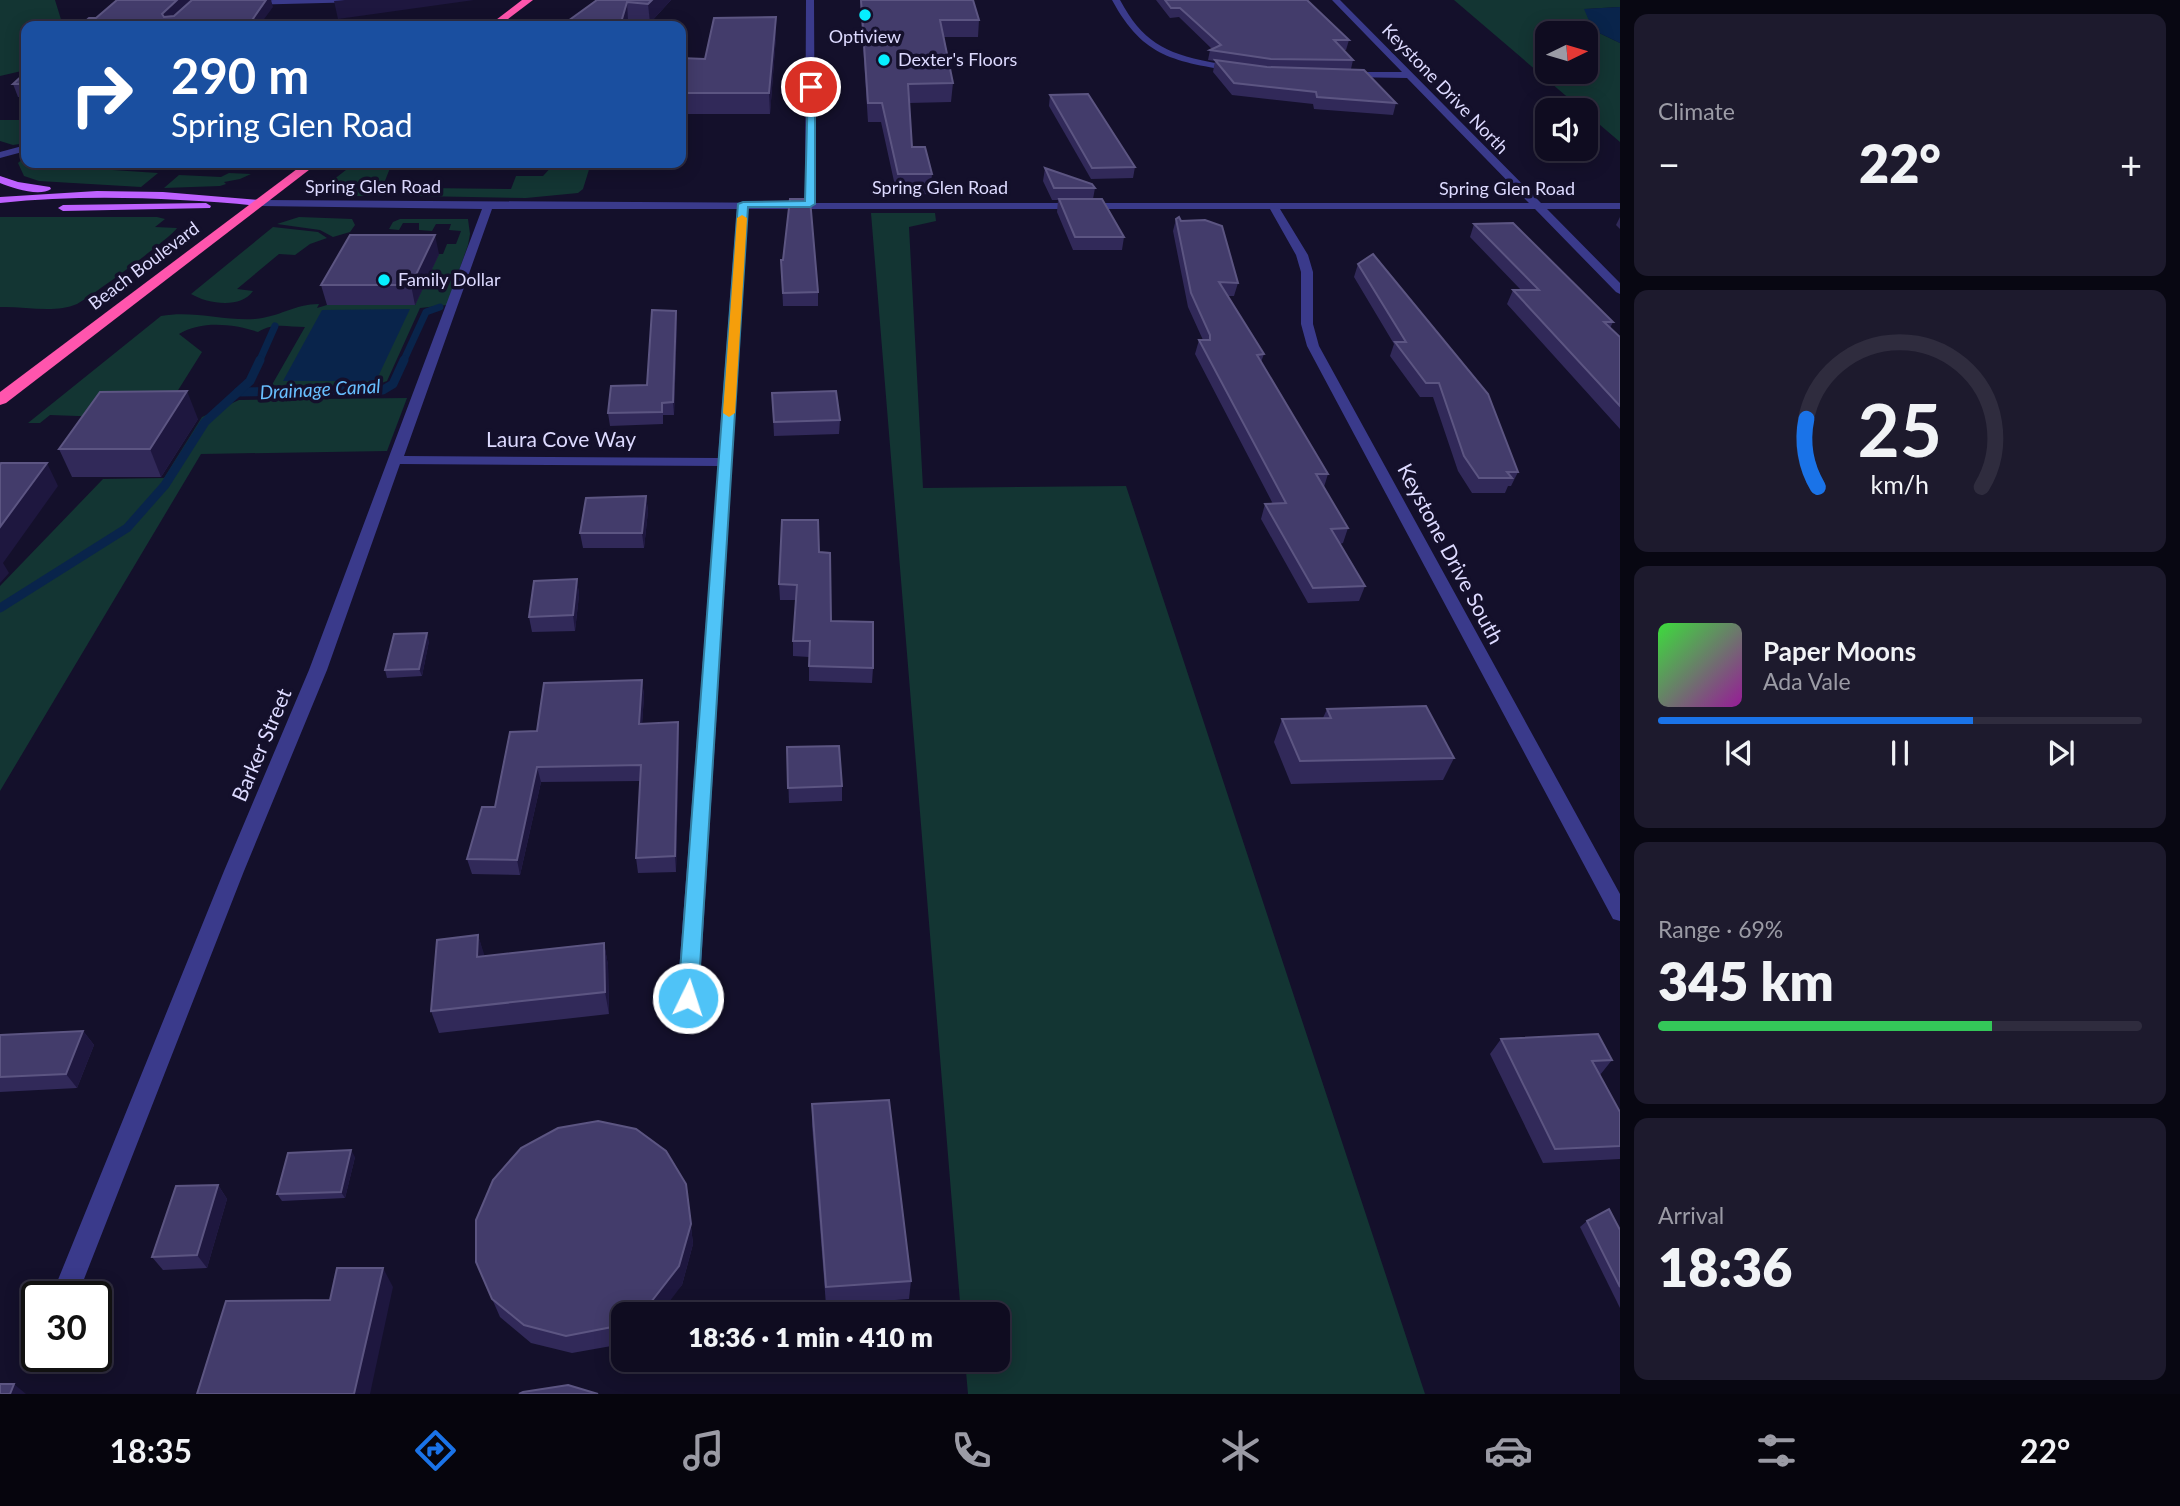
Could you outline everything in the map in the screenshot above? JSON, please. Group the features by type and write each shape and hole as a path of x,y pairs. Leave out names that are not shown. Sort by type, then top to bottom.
{"highway":[{"path":"500,21 528,0"},
{"name":"Beach Boulevard","path":"0,400 305,168"}],"main road":[{"path":"0,179 37,188 130,194"},
{"name":"Spring Glen Road","path":"0,200 130,194 188,195 260,202"},
{"name":"Spring Glen Road","path":"46,209 180,207 260,202"},
{"path":"0,208 33,209"}],"street":[{"path":"243,3 363,0"},
{"path":"810,0 810,204"},
{"path":"1116,0 1132,29 1158,48 1185,58 1243,70"},
{"name":"Keystone Drive North","path":"1336,0 1620,290"},
{"path":"1331,75 1409,75"},
{"path":"0,155 21,149"},
{"name":"Spring Glen Road","path":"260,202 488,205 1620,206"},
{"path":"688,998 743,204"},
{"name":"Barker Street","path":"70,1281 234,871 318,670 488,205"},
{"name":"Keystone Drive South","path":"1273,206 1302,255 1307,272 1307,324 1313,346 1620,913"},
{"name":"Laura Cove Way","path":"396,460 726,462"}],"green space":[{"path":"0,0 55,0 61,21 21,21 21,71 0,76"},
{"path":"1454,0 1620,0 1620,7 1585,9 1590,21 1535,21 1535,69"},
{"path":"1598,32 1620,43 1620,142 1598,123 1598,98 1569,98 1552,84 1598,84"},
{"path":"0,120 21,120 21,144 13,145 0,141"},
{"path":"21,160 21,168 82,168 158,173 141,187 39,181 24,176 18,163"},
{"path":"349,168 390,168 379,196 327,196 330,188 324,187"},
{"path":"550,168 589,168 583,189 578,193 526,198 417,196 418,192 428,188 511,189 516,176 543,176"},
{"path":"229,173 251,174 224,182 226,184 220,186 164,188 179,175 221,177"},
{"path":"871,213 935,213 936,221 909,227 923,488 1126,486 1425,1394 968,1394 966,1372 1010,1372 1010,1302 960,1302"},
{"path":"0,217 157,217 165,219 155,227 177,228 130,267 77,304 59,309 0,307"},
{"path":"299,217 352,219 355,225 350,232 333,237 320,230 277,224"},
{"path":"400,219 468,219 470,234 447,305 420,308 387,381 373,386 275,387 272,386 273,383 305,327 275,326 258,332 229,325 208,325 179,334 202,352 160,419 50,415 40,423 28,423 161,316 185,314 255,319 319,304 317,308 327,305 415,305 439,254 443,254 447,244 456,244 461,231 449,230 451,224 436,224 432,231 419,230 419,223 403,223 399,230 389,229 393,222"},
{"path":"273,227 318,232 327,238 310,244 295,255 279,254 237,289 253,291 241,300 215,302 191,294"},
{"path":"407,398 387,451 201,454 0,791 0,586 103,479 164,478 202,417 239,400"}],"water":[{"path":"1620,7 1620,43 1598,32 1598,21 1589,21 1584,9"},
{"path":"410,309 376,381 283,381 322,310"}],"building":[{"path":"117,0 177,0 162,14 164,17 174,16 192,0 266,0 251,21 86,21 96,18"},
{"path":"597,0 652,0 648,4 627,2 621,21 568,21"},
{"path":"861,0 973,0 979,20 940,20 953,83 908,84 912,147 925,147 932,174 898,174 882,103 868,103"},
{"path":"1165,0 1307,0 1349,40 1334,40 1353,60 1271,59 1210,50 1221,45 1180,8 1171,8"},
{"path":"776,17 769,93 686,93 686,58 705,59 714,18"},
{"path":"1215,60 1267,67 1364,70 1396,103 1317,97 1316,92 1234,83"},
{"path":"1088,94 1135,167 1092,168 1050,95"},
{"path":"1045,168 1092,184 1095,188 1054,188"},
{"path":"790,199 810,199 818,292 783,293 781,260"},
{"path":"1059,199 1102,199 1124,237 1075,237"},
{"path":"1179,217 1181,221 1205,220 1222,226 1238,283 1219,282 1264,354 1257,355 1328,474 1316,474 1348,528 1331,529 1365,586 1313,588 1265,504 1286,503 1199,340 1210,340 1210,335 1191,293 1176,219"},
{"path":"1513,223 1613,322 1604,322 1620,337 1620,406 1513,290 1539,290 1474,224"},
{"path":"350,235 435,235 411,285 321,285"},
{"path":"1373,254 1488,394 1518,472 1507,472 1512,478 1479,478 1464,456 1439,383 1426,383 1395,342 1406,342 1358,264"},
{"path":"652,310 676,311 673,402 662,403 662,412 608,413 611,386 647,385"},
{"path":"187,391 150,449 59,449 100,392"},
{"path":"836,391 840,420 774,422 772,393"},
{"path":"47,463 0,527 0,465"},
{"path":"646,496 642,533 580,533 586,498"},
{"path":"782,520 818,520 819,552 830,553 831,621 873,622 873,668 809,666 810,641 793,641 797,585 779,584"},
{"path":"577,579 573,615 529,617 534,581"},
{"path":"427,633 419,669 385,670 394,634"},
{"path":"642,680 639,724 678,722 675,856 636,858 641,765 537,767 517,860 467,859 482,807 495,807 510,732 537,731 544,683"},
{"path":"1426,706 1454,758 1300,761 1282,719 1331,718 1327,709"},
{"path":"839,746 842,786 788,788 787,747"},
{"path":"478,935 477,957 604,943 605,992 431,1011 437,940"},
{"path":"83,1031 66,1074 0,1077 0,1035"},
{"path":"1598,1034 1612,1060 1592,1061 1620,1112 1620,1146 1555,1149 1501,1039"},
{"path":"889,1100 911,1281 826,1287 812,1104"},
{"path":"598,1121 636,1129 666,1151 686,1184 691,1224 679,1266 651,1302 611,1302 611,1327 566,1336 524,1325 492,1299 476,1262 476,1220 493,1180 521,1148 558,1128"},
{"path":"351,1150 341,1192 277,1194 288,1153"},
{"path":"218,1185 197,1255 152,1257 176,1186"},
{"path":"1609,1209 1620,1230 1620,1287 1587,1221"},
{"path":"337,1268 383,1268 354,1394 197,1394 226,1301 330,1300"},
{"path":"0,1384 14,1384 10,1394 0,1394"},
{"path":"568,1385 598,1394 519,1394 523,1392"}],"waterway":[{"name":"Drainage Canal","path":"403,362 426,312 440,307"},
{"path":"259,362 275,326"},
{"path":"0,608 127,528 165,485 205,422 250,381 260,360"},
{"name":"Drainage Canal","path":"238,392 383,390 393,384 404,360"}],"slow traffic":[{"path":"729,413 742,218"}],"place":[{"name":"Optiview","path":"865,15"},
{"name":"Dexter's Floors","path":"884,60"},
{"name":"Family Dollar","path":"384,280"}],"route":[{"path":"688,998 743,204 810,204 811,87"}]}
